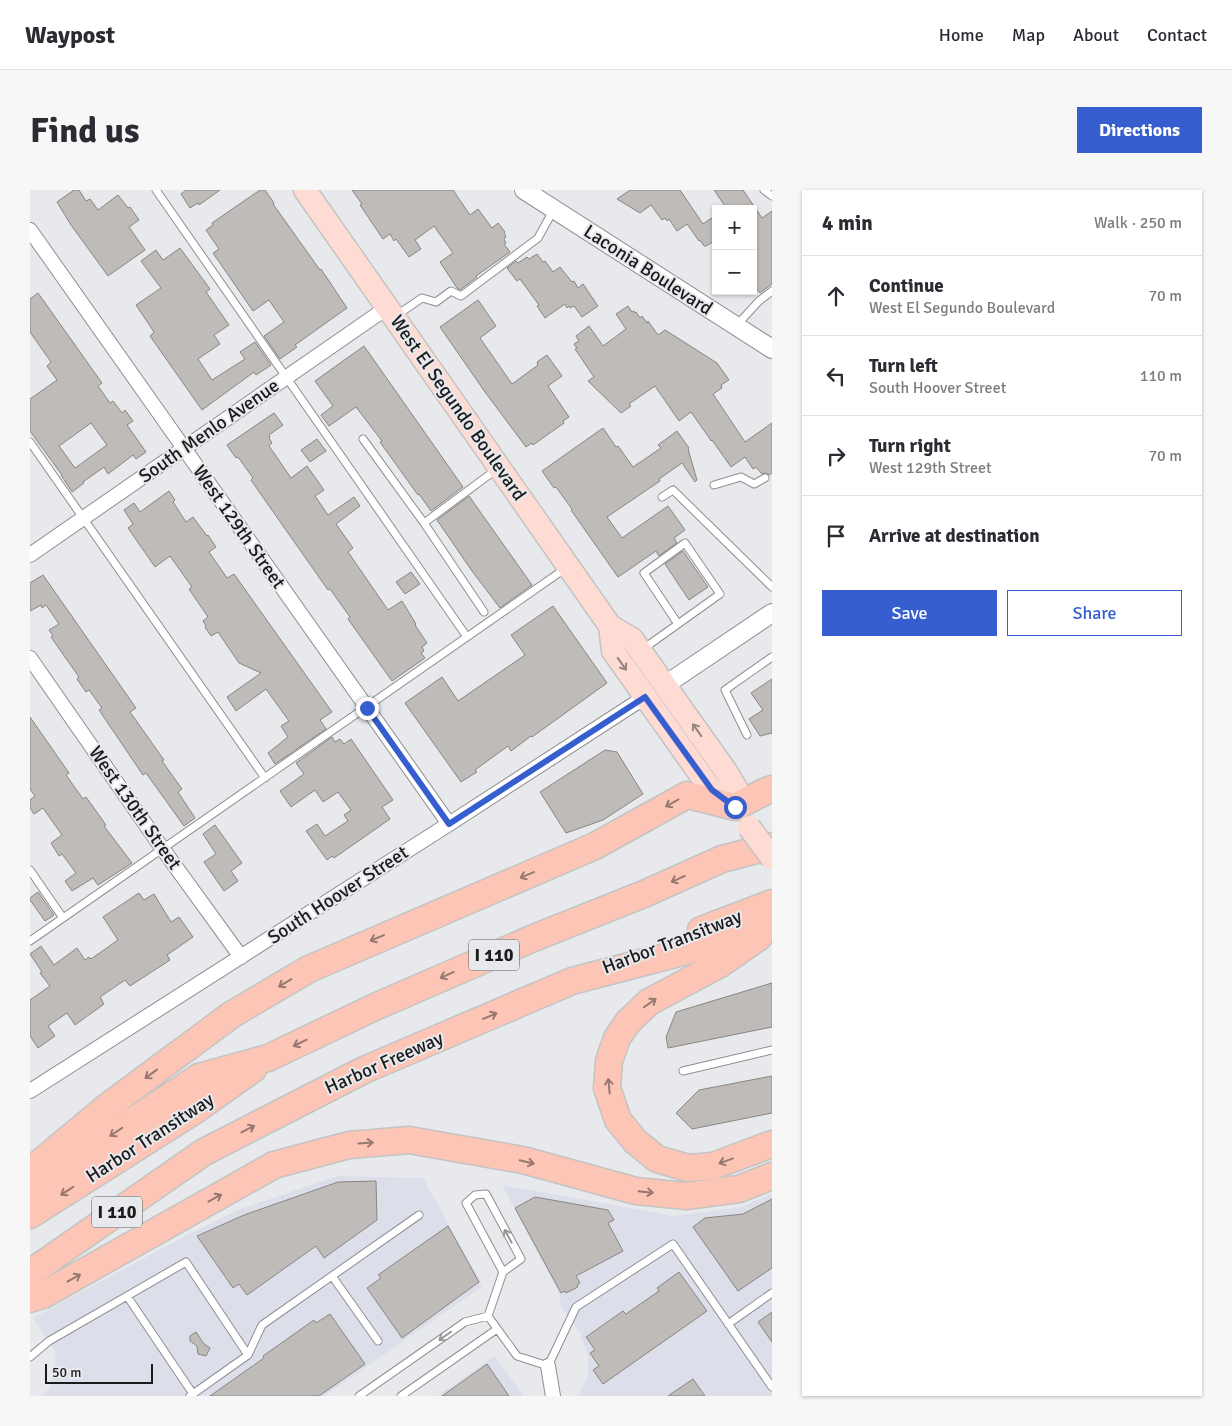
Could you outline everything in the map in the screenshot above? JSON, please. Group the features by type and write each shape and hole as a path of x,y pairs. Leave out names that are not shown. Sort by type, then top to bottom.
{"highway":[{"path":"30,1171 107,1107 231,1016 308,969 595,846 687,796 742,817 766,791 772,789"},
{"name":"I 110","path":"30,1188 199,1077 268,1058 377,1006 536,937 644,894 722,859 772,846"},
{"path":"722,859 772,852"},
{"name":"Harbor Transitway","path":"572,981 772,903"},
{"path":"772,926 720,964 649,1002 628,1022 617,1038 609,1060 607,1088 618,1120 635,1141 658,1159 688,1168 713,1166 772,1144"},
{"name":"Harbor Freeway","path":"30,1273 204,1152 364,1070 572,981 702,947 772,926"},
{"name":"Harbor Transitway","path":"30,1215 197,1109 268,1058"},
{"path":"30,1299 43,1295 274,1165 349,1145 409,1140 522,1160 636,1191 686,1196 739,1189 772,1176"},
{"name":"Harbor Transitway","path":"30,1253 114,1198 204,1152"}],"main road":[{"name":"West El Segundo Boulevard","path":"305,190 610,626 632,639 725,770 736,788 742,817"},
{"name":"West El Segundo Boulevard","path":"610,626 613,651 645,697 712,790 742,817 772,858"}],"street":[{"name":"Laconia Boulevard","path":"524,190 772,349"},
{"name":"West 129th Street","path":"30,230 449,824"},
{"name":"South Menlo Avenue","path":"30,556 286,377 391,312"},
{"path":"665,685 772,613"},
{"name":"West 130th Street","path":"30,658 162,848 241,957"},
{"name":"South Hoover Street","path":"30,1090 241,957 645,697"},
{"path":"548,1366 554,1396"}],"lane":[{"path":"156,190 467,637"},
{"path":"764,190 772,196"},
{"path":"391,312 422,298 436,302 451,291 461,296 538,238 554,209"},
{"path":"736,326 759,301 772,291"},
{"path":"363,439 424,522 484,612"},
{"path":"30,442 265,778"},
{"path":"424,522 499,467"},
{"path":"714,486 741,477 754,484 765,478"},
{"path":"662,497 673,490 772,587"},
{"path":"640,650 678,624 720,594 686,543 644,573 678,624"},
{"path":"30,941 569,567"},
{"path":"748,735 725,690 772,657"},
{"path":"30,870 63,918"},
{"path":"683,1071 772,1050"},
{"path":"488,1316 503,1272 521,1259 486,1194 475,1195 466,1203 503,1272"},
{"path":"127,1296 191,1395 248,1355 262,1325 419,1215"},
{"path":"488,1316 516,1356 548,1366 576,1307 673,1244 772,1387"},
{"path":"30,1357 49,1341 186,1262 248,1355"},
{"path":"332,1276 378,1341"},
{"path":"728,1324 772,1293"},
{"path":"359,1396 465,1322 488,1316"},
{"path":"401,1396 497,1329"}],"shaded area":[{"path":"338,1176 423,1178 483,1286 324,1396 42,1396 51,1386 56,1353 33,1318 191,1233 240,1209"},
{"path":"502,1185 674,1216 741,1207 772,1193 772,1396 579,1396 588,1374 588,1356 580,1333 560,1305 560,1295"},
{"path":"495,1356 524,1396 437,1396"}],"building":[{"path":"74,190 79,190 86,201 90,199 98,210 118,195 139,220 129,227 145,250 108,276 71,225 57,202"},
{"path":"186,190 220,190 199,205 198,203 190,208 181,194"},
{"path":"260,190 265,190 347,308 295,345 297,347 280,359 264,336 284,322 269,300 253,311 213,253 219,249 206,230 213,225 212,223"},
{"path":"352,190 453,190 470,215 478,209 492,228 498,223 505,232 506,237 504,239 506,243 504,244 510,252 460,290 440,262 453,253 434,226 415,240 421,249 409,257 390,234 383,239"},
{"path":"630,190 680,190 703,224 712,218 712,242 704,246 687,224 677,231 669,219 667,221 665,218 662,220 651,205 640,213 617,199"},
{"path":"714,190 743,190 753,205 724,205"},
{"path":"757,211 762,218 772,211 772,284 760,293 757,289"},
{"path":"180,248 210,289 206,292 229,325 214,335 220,344 198,359 212,380 245,359 240,352 255,342 271,365 256,375 254,372 202,410 150,336 154,332 136,305 161,288 141,261 156,250 163,260"},
{"path":"537,254 553,272 560,267 572,282 574,281 578,288 583,284 598,306 582,317 574,306 567,308 565,304 545,318 537,306 539,305 520,279 517,281 507,268 516,261 518,263 527,257 529,259"},
{"path":"38,293 102,383 98,386 110,403 113,401 122,413 125,410 133,421 127,425 146,452 136,459 133,455 108,474 104,467 72,492 30,431 30,399 57,380 47,366 51,362 30,332 30,299","holes":["91,423 107,445 75,468 59,446"]},
{"path":"478,300 496,326 480,338 512,384 538,365 537,362 547,355 562,376 548,386 569,417 563,421 564,423 533,445 532,443 526,447 440,327"},
{"path":"628,306 640,318 642,316 647,323 648,321 658,335 665,330 717,363 729,380 721,385 722,388 713,394 745,442 772,423 772,473 769,475 766,473 762,474 756,467 753,469 745,457 731,467 691,412 679,421 655,386 629,404 631,406 621,413 588,381 594,377 575,349 577,348 574,344 579,341 576,336 589,326 603,346 626,329 616,314"},
{"path":"364,346 463,487 431,511 356,407 329,426 321,415 333,406 315,381"},
{"path":"274,413 283,425 269,435 272,443 269,446 291,478 307,466 324,490 315,496 328,515 354,497 360,506 336,524 353,548 348,552 388,610 402,601 427,643 422,647 424,651 421,653 425,658 392,681 348,619 350,617 330,589 328,590 251,480 253,478 227,445"},
{"path":"603,428 633,467 661,448 658,445 677,431 689,448 697,480 695,482 682,463 659,479 660,481 607,517 622,538 668,506 685,530 674,538 677,543 659,556 656,551 618,577 572,509 542,471"},
{"path":"317,439 326,451 310,462 301,450"},
{"path":"169,491 175,500 173,502 186,522 193,517 208,535 216,547 209,552 227,578 234,574 332,712 320,720 326,729 275,764 268,753 288,737 281,726 289,721 266,689 236,711 227,697 261,673 239,663 218,632 211,636 203,621 208,617 189,589 192,587 170,556 155,567 128,528 133,524 124,510 134,503 140,512"},
{"path":"469,496 532,585 500,608 437,520"},
{"path":"683,551 708,587 689,600 665,564"},
{"path":"411,572 420,584 405,594 396,582"},
{"path":"43,575 136,708 130,712 182,789 178,792 195,818 184,826 146,773 143,775 99,710 102,708 89,690 86,692 77,679 79,677 51,637 53,636 49,630 59,624 46,605 42,608 41,605 30,611 30,583"},
{"path":"553,606 607,683 511,751 508,746 475,770 477,772 461,782 405,703 442,677 458,701 525,655 511,635"},
{"path":"772,679 772,733 760,736 749,719 763,710 751,693"},
{"path":"30,717 69,773 66,775 83,799 86,797 106,825 104,826 132,863 98,885 93,878 72,891 65,881 76,873 62,854 59,856 51,843 62,835 43,808 34,814 30,808 30,800 35,796 30,789"},
{"path":"332,737 335,742 340,739 344,744 351,739 393,800 382,807 390,819 334,858 332,856 327,860 306,831 317,824 325,836 348,821 344,815 351,810 338,792 323,802 315,790 291,807 280,791 304,774 296,763"},
{"path":"605,750 617,752 643,794 603,820 566,833 540,792"},
{"path":"215,825 242,863 231,871 238,881 224,891 204,862 216,854 203,834"},
{"path":"38,892 54,915 45,921 30,900"},
{"path":"139,893 144,900 154,894 171,922 179,917 193,937 167,955 170,960 130,986 125,980 100,997 104,1004 75,1025 67,1013 48,1026 55,1036 38,1048 30,1036 30,1000 50,986 40,973 42,972 30,954 41,946 54,965 77,948 85,960 89,957 91,959 118,940 103,917"},
{"path":"772,983 772,1027 668,1048 666,1037 676,1012"},
{"path":"772,1076 772,1113 692,1129 676,1113 699,1090"},
{"path":"376,1181 377,1220 324,1258 316,1246 247,1295 239,1284 233,1288 197,1236 244,1215 338,1182"},
{"path":"535,1197 608,1210 614,1220 608,1223 623,1251 576,1276 580,1283 577,1285 578,1287 566,1293 565,1291 561,1293 515,1208"},
{"path":"772,1199 772,1268 738,1291 693,1227 705,1218 743,1214"},
{"path":"448,1226 479,1282 402,1338 367,1288 381,1278 378,1275"},
{"path":"679,1272 707,1311 603,1384 593,1370 599,1366 590,1353 595,1350 586,1337 623,1311 626,1314 659,1291 657,1288"},
{"path":"772,1312 772,1342 758,1322"},
{"path":"330,1314 365,1364 319,1396 210,1396 314,1320 316,1323"},
{"path":"196,1332 204,1344 210,1348 206,1356 198,1354 197,1346 190,1341 190,1336"},
{"path":"487,1364 509,1396 442,1396"},
{"path":"693,1379 705,1396 668,1396"}],"route":[{"path":"367,708 449,824 645,697 712,790 735,807"}]}
